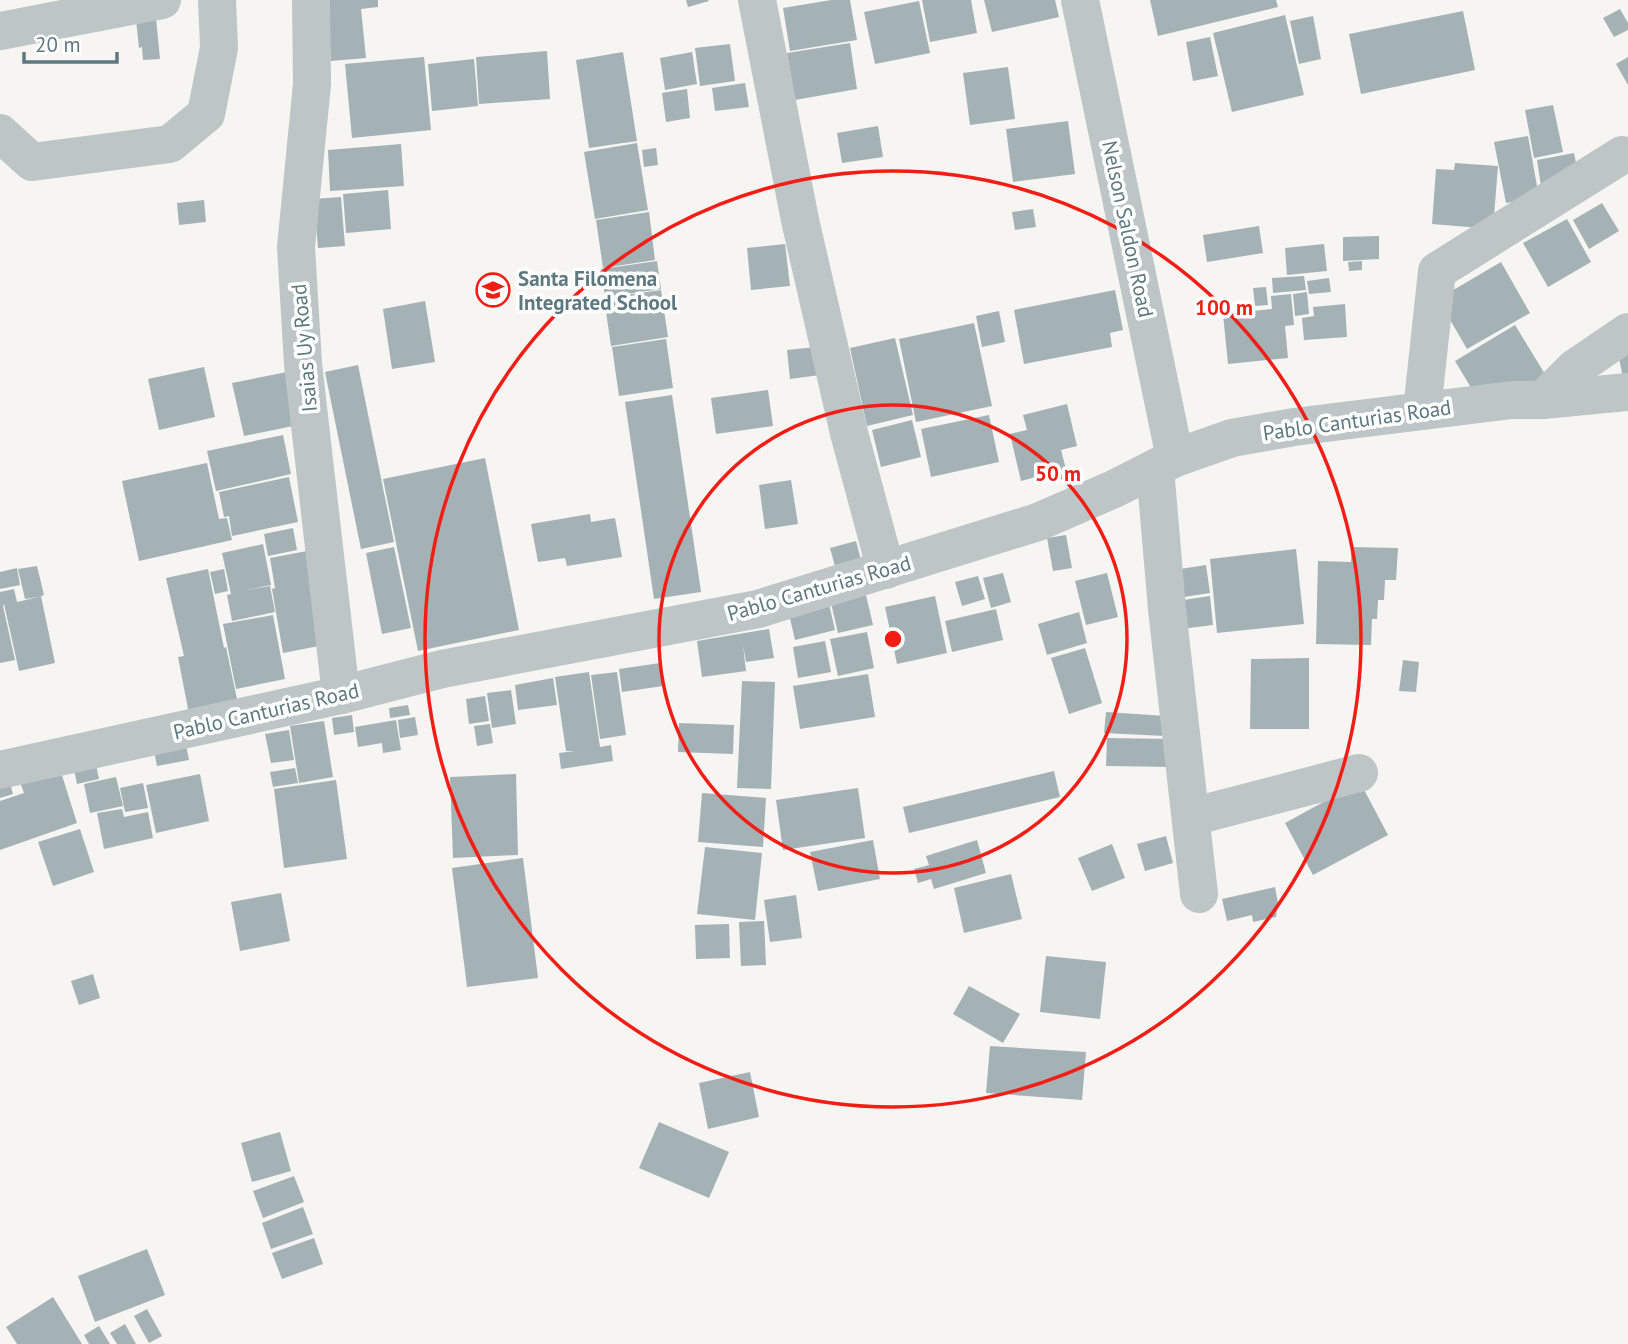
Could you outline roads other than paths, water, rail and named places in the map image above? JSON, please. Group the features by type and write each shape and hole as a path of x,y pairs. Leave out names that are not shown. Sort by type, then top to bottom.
{"street":[{"path":"0,31 162,0"},
{"path":"0,133 32,162 170,144 206,114 219,48 217,0"},
{"name":"Isaias Uy Road","path":"311,0 312,84 296,247 303,364 341,695"},
{"path":"757,0 800,220 849,433 886,569"},
{"name":"Nelson Saldon Road","path":"1080,0 1165,463 1167,609 1199,894"},
{"path":"1422,411 1437,271 1622,155"},
{"path":"1543,400 1575,368 1628,332"},
{"name":"Pablo Canturias Road","path":"0,769 341,695 442,669 758,609 1038,522 1165,463 1232,438 1294,427 1512,400 1543,400 1628,392"},
{"path":"1191,817 1359,773"}],"place":[{"name":"Santa Filomena Integrated School","path":"493,290"}]}
